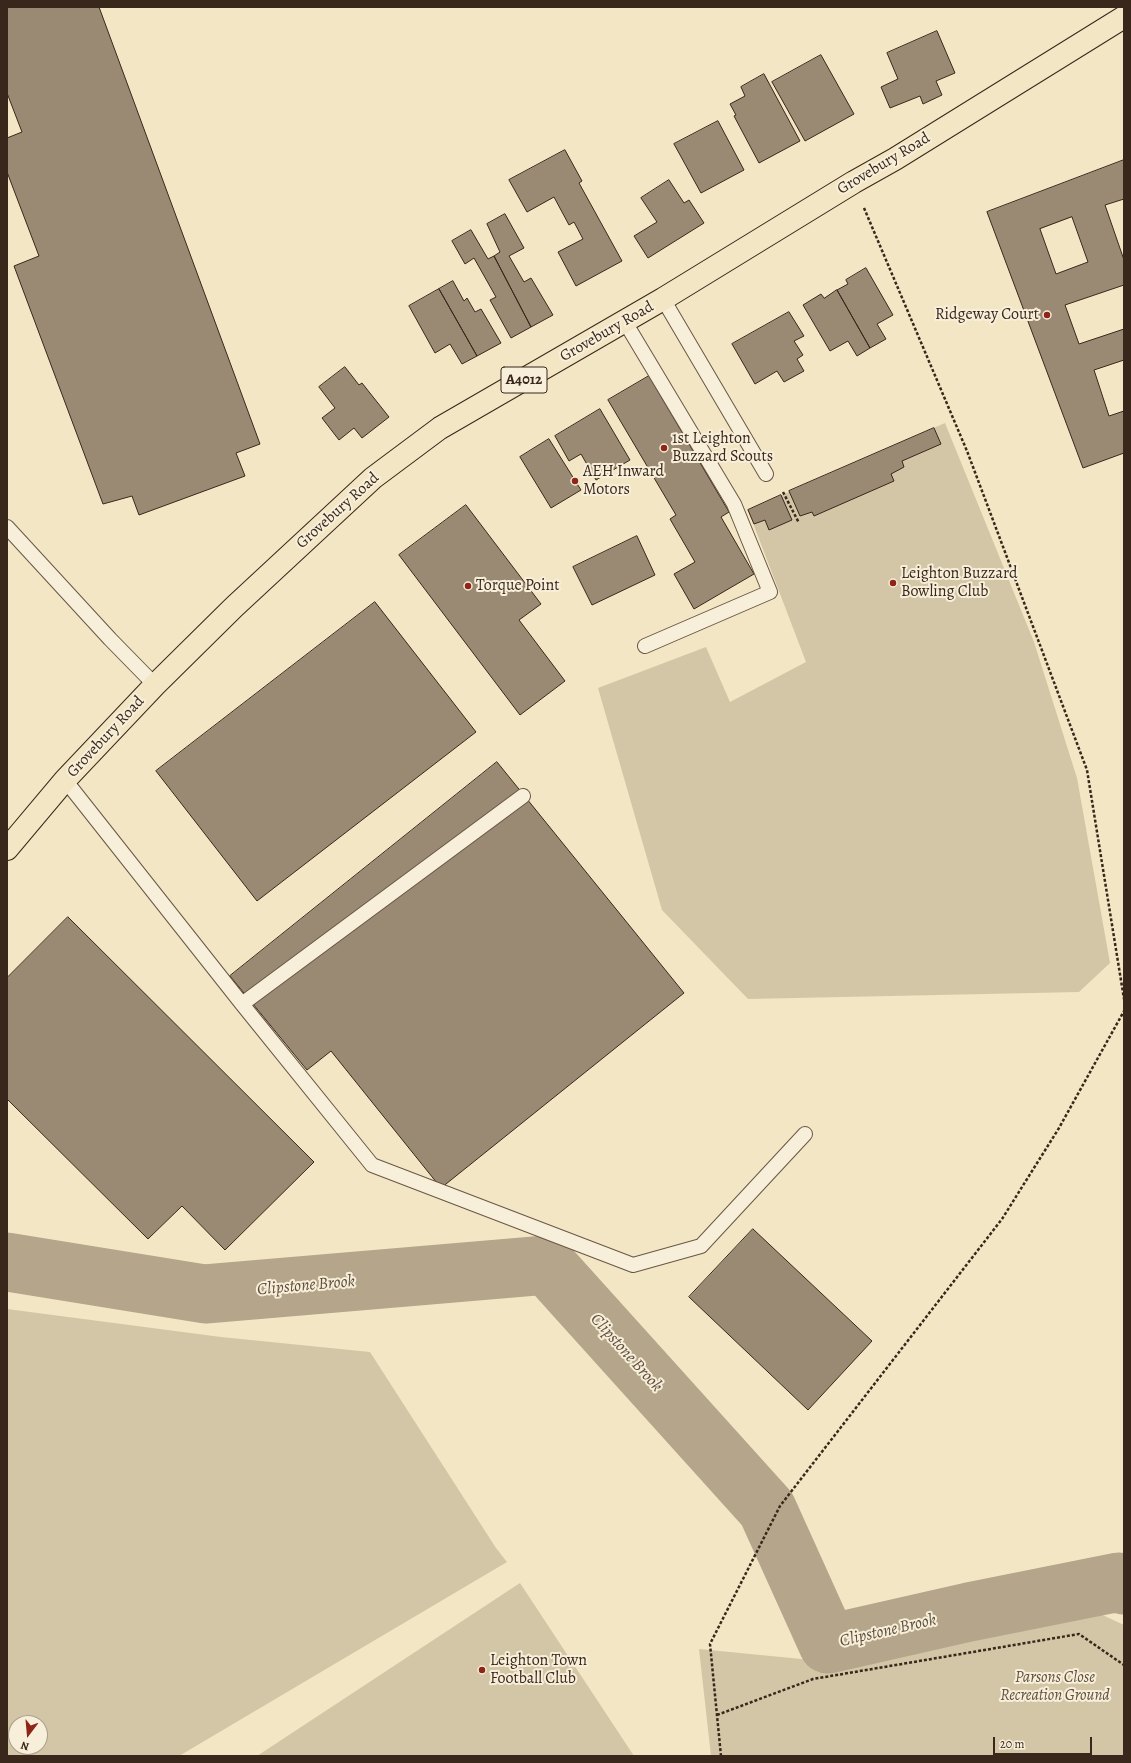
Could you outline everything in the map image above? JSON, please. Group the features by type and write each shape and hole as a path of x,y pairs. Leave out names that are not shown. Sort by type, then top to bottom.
{"main road":[{"name":"Grovebury Road","path":"7,849 65,780 155,685 234,607 373,478 440,428 625,322 854,182 895,159 1124,17"}],"lane":[{"path":"663,299 766,474"},
{"path":"625,322 734,504 770,592 645,646"},
{"path":"7,527 110,639 155,685"},
{"path":"65,780 242,1004 372,1165 633,1265 701,1246 805,1134"},
{"path":"242,1004 523,796"}],"path":[{"path":"854,182 967,451 1087,770 1124,999"},
{"path":"785,494 799,523"},
{"path":"720,1756 710,1644 780,1506 1002,1219 1059,1128 1124,1011"},
{"path":"717,1715 813,1679 1079,1634 1124,1665"}],"green space":[{"path":"945,423 1034,642 1077,778 1110,963 1079,992 748,999 662,910 598,688 706,647 730,702 806,662 748,510"},
{"path":"7,1309 221,1337 370,1352 496,1548 507,1562 179,1756 7,1756"},
{"name":"Leighton Town Football Club","path":"520,1583 634,1756 257,1756"},
{"name":"Parsons Close Recreation Ground","path":"1092,1610 1124,1625 1124,1756 711,1756 699,1649 822,1661"}],"building":[{"path":"7,7 99,7 260,444 236,453 245,476 139,515 132,496 103,504 14,266 39,256 7,172 7,138 22,132 7,93"},
{"path":"937,31 955,73 936,81 942,95 923,104 920,96 890,108 881,87 898,79 887,53"},
{"path":"821,55 854,114 805,141 772,82"},
{"path":"764,74 800,141 759,163 734,116 736,115 730,104 745,96 741,87"},
{"path":"718,121 744,170 701,193 674,144"},
{"path":"565,150 582,181 579,183 622,261 576,286 558,252 583,239 574,222 569,225 554,197 527,212 509,180"},
{"name":"Ridgeway Court","path":"1124,160 1124,199 1105,205 1124,260 1124,285 1065,305 1079,344 1124,329 1124,360 1094,370 1109,416 1124,411 1124,453 1083,468 987,212","holes":["1072,217 1088,262 1056,274 1040,229"]},
{"path":"669,180 684,203 689,200 704,223 648,258 634,236 657,222 641,198"},
{"path":"505,214 524,248 509,256 524,282 531,278 553,315 531,327 494,256 500,252 487,224"},
{"path":"471,230 488,259 494,256 531,327 511,338 490,300 496,297 474,258 465,264 452,241"},
{"path":"866,268 893,315 877,324 886,339 870,348 837,290 848,284 846,280"},
{"path":"453,281 464,301 467,298 475,312 481,309 501,343 477,356 439,289"},
{"path":"439,289 477,356 462,364 450,344 435,353 409,306"},
{"path":"837,290 870,348 857,356 848,341 830,351 803,305 821,294 824,298"},
{"path":"789,312 804,336 794,341 803,355 797,359 804,371 784,382 777,371 755,384 732,344"},
{"path":"345,367 359,385 362,383 389,417 362,438 354,428 339,440 322,418 335,408 319,387"},
{"name":"1st Leighton Buzzard Scouts","path":"649,376 729,512 721,517 754,574 694,609 674,574 695,562 670,519 676,515 608,400"},
{"path":"600,409 630,460 596,480 581,454 569,461 555,436"},
{"path":"934,428 941,444 902,461 904,467 891,474 894,481 814,516 812,512 800,516 789,491"},
{"path":"549,439 581,490 551,508 520,457"},
{"path":"781,495 792,520 769,530 765,520 754,524 748,510"},
{"path":"466,505 541,604 519,620 565,681 520,715 399,555"},
{"path":"637,536 655,575 592,605 573,567"},
{"path":"375,602 476,732 257,901 156,771"},
{"path":"497,762 684,993 441,1188 331,1051 307,1070 230,976"},
{"path":"68,917 314,1162 225,1250 182,1206 148,1239 7,1099 7,978"},
{"path":"753,1229 872,1341 808,1410 689,1297"}],"waterway":[{"name":"Clipstone Brook","path":"7,1262 205,1294 547,1265 767,1509 828,1644 969,1612 1119,1582 1124,1585"}],"place":[{"name":"Ridgeway Court","path":"1047,315"},
{"name":"1st Leighton Buzzard Scouts","path":"664,448"},
{"name":"AEH Inward Motors","path":"575,481"},
{"name":"Leighton Buzzard Bowling Club","path":"893,583"},
{"name":"Torque Point","path":"468,586"},
{"name":"Leighton Town Football Club","path":"482,1670"}]}
